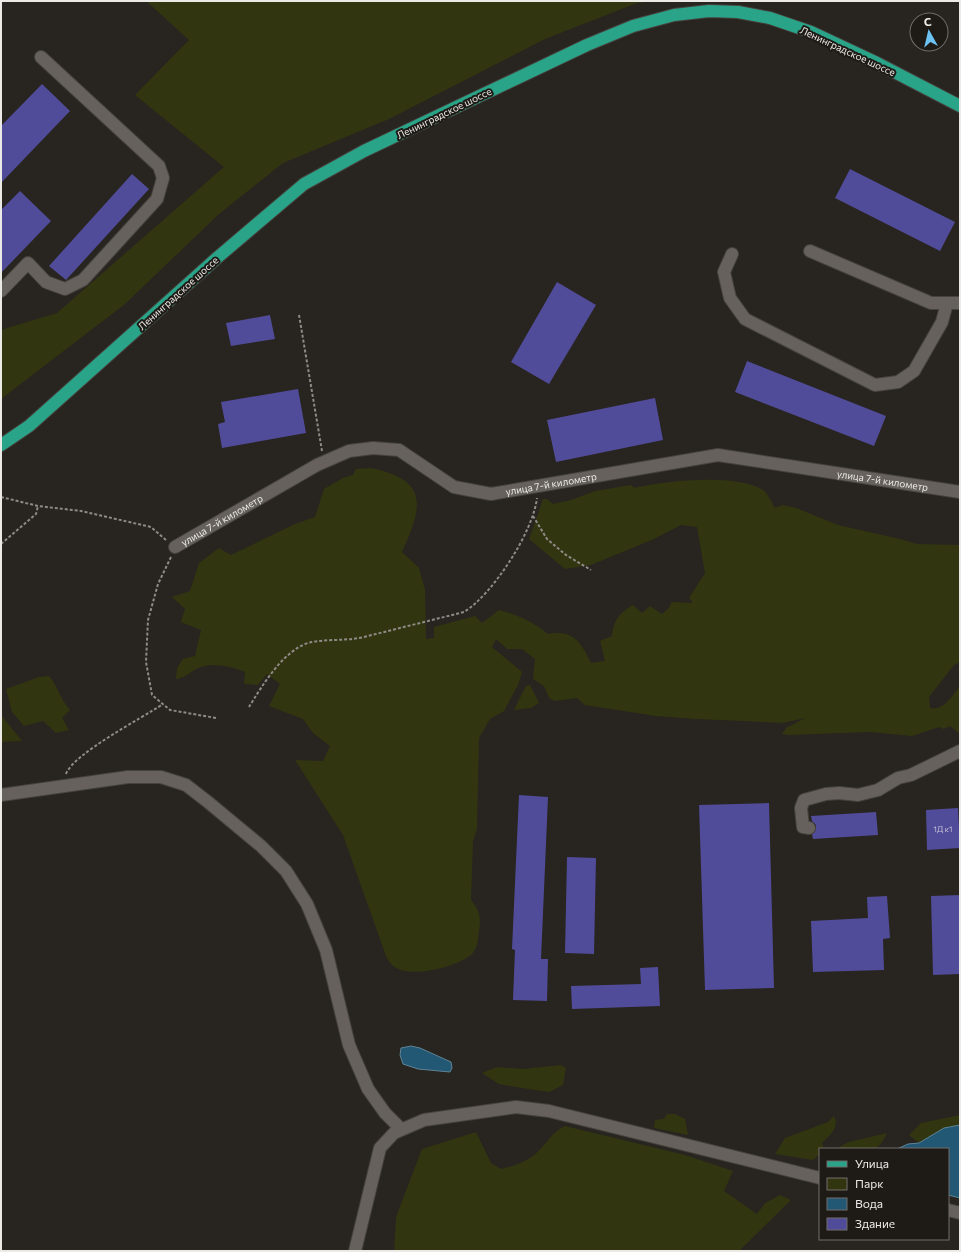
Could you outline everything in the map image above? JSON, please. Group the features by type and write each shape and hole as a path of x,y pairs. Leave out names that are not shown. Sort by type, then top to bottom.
{"main road":[{"name":"Ленинградское шоссе","path":"1,445 29,426 218,257 304,184 364,152 467,102 587,45 633,26 674,15 709,11 738,12 770,18 811,32 960,106"}],"lane":[{"path":"1,291 28,263 46,282 65,289 83,280 157,199 163,178 159,166 41,57"},
{"path":"810,251 931,303 960,303"},
{"path":"732,254 724,272 730,298 745,319 875,386 898,382 914,371 942,322 946,303"},
{"name":"улица 7-й километр","path":"175,547 324,462 349,451 373,448 399,450 454,487 491,494 718,455 960,492"},
{"path":"809,828 803,827 801,816 804,800 826,794 839,793 858,795 878,790 898,778 911,775 960,751"},
{"path":"1,796 128,777 161,777 186,785 261,846 281,866 307,904 318,926 326,950 349,1045 368,1089 385,1113 401,1129"},
{"path":"355,1251 380,1148 394,1132 424,1120 516,1107 549,1111 819,1178"},
{"path":"949,1210 960,1213"}],"path":[{"path":"299,315 324,462"},
{"path":"249,707 274,670 302,646 312,642 348,641 464,612 470,608 492,585 520,545 533,516 539,486"},
{"path":"1,497 38,506 81,511 151,527 175,547 158,584 148,620 146,662 152,695 170,710 216,718"},
{"path":"1,544 36,514 38,506"},
{"path":"533,516 547,539 566,555 591,570"},
{"path":"62,787 68,768 86,752 163,704"}],"green space":[{"path":"146,1 658,1 637,3 545,39 389,119 283,163 219,214 125,304 1,399 1,331 57,313 224,167 135,95 189,40"},
{"path":"371,468 390,473 403,480 412,488 416,497 417,508 414,521 402,552 419,568 425,590 426,639 434,638 434,627 475,616 482,623 499,610 525,619 548,634 564,633 570,635 580,643 591,663 605,661 600,641 612,636 614,626 618,618 624,611 633,605 642,613 650,606 662,614 668,609 672,602 693,603 689,598 705,573 697,527 681,525 654,539 591,565 565,569 529,539 543,499 547,499 553,504 571,500 595,491 631,485 634,488 681,481 718,480 751,485 763,490 775,508 783,505 796,508 838,525 917,544 960,545 960,662 954,665 929,697 930,708 939,707 944,705 951,698 960,686 960,734 950,726 944,729 939,727 912,736 870,732 788,735 782,734 786,728 805,718 783,723 697,719 656,716 585,705 577,698 555,701 549,698 544,686 533,679 535,659 522,649 507,649 496,639 492,647 522,672 518,685 504,711 490,719 479,738 477,829 473,841 471,900 478,911 480,918 477,946 472,954 449,966 418,972 409,972 398,969 392,965 386,956 343,835 295,760 323,761 330,746 313,733 303,719 269,706 280,684 267,674 258,685 244,684 245,672 235,668 212,665 201,667 183,677 176,679 177,668 183,659 195,656 201,630 181,622 185,609 172,597 190,591 199,563 219,548 231,555 295,524 315,517 324,489 343,478 353,475 356,469"},
{"path":"49,676 70,710 62,718 69,730 56,733 43,721 24,726 12,712 6,689 39,677"},
{"path":"530,685 539,703 531,708 514,710 526,686"},
{"path":"1,715 22,741 1,742"},
{"path":"561,1065 566,1068 563,1085 549,1092 499,1084 482,1073 497,1067 523,1069"},
{"path":"667,1114 675,1114 685,1119 688,1135 654,1128 655,1120 664,1119"},
{"path":"960,1115 960,1125 944,1128 919,1143 909,1135 921,1123"},
{"path":"834,1116 836,1120 835,1127 831,1134 822,1143 824,1148 819,1148 819,1155 813,1160 775,1154 785,1138 828,1122"},
{"path":"565,1126 685,1155 733,1171 724,1191 757,1214 765,1203 780,1195 791,1200 739,1251 394,1251 396,1217 422,1149 476,1132 491,1163 501,1169 518,1164 533,1156 556,1132"},
{"path":"887,1133 877,1148 840,1148 849,1142"}],"water":[{"path":"411,1046 420,1048 451,1062 452,1068 450,1072 418,1069 403,1064 400,1055 401,1048"},
{"path":"960,1125 960,1198 949,1195 949,1148 899,1148 908,1144 919,1143 944,1128"}],"building":[{"path":"42,84 70,111 1,183 1,126"},
{"path":"850,169 955,222 940,251 835,198"},
{"path":"132,174 149,189 66,280 49,266"},
{"path":"20,191 51,221 1,273 1,210"},
{"path":"557,282 596,305 549,384 511,362"},
{"path":"270,315 275,339 231,346 226,323"},
{"path":"747,361 886,416 874,446 735,392"},
{"path":"298,389 306,433 222,448 218,424 225,422 221,402"},
{"path":"655,398 663,440 556,462 547,420"},
{"path":"519,795 548,797 541,959 548,959 547,1001 513,1000 515,950 512,949"},
{"path":"769,803 774,988 705,990 699,805"},
{"path":"958,808 960,848 927,850 926,810"},
{"path":"876,812 878,835 813,839 812,834 816,829 816,825 812,821 811,816"},
{"path":"567,857 596,858 594,954 565,953"},
{"path":"960,895 960,974 933,975 931,896"},
{"path":"887,896 890,938 883,939 884,970 813,972 811,921 868,918 867,897"},
{"path":"658,967 660,1006 572,1009 571,986 641,984 640,968"}]}
